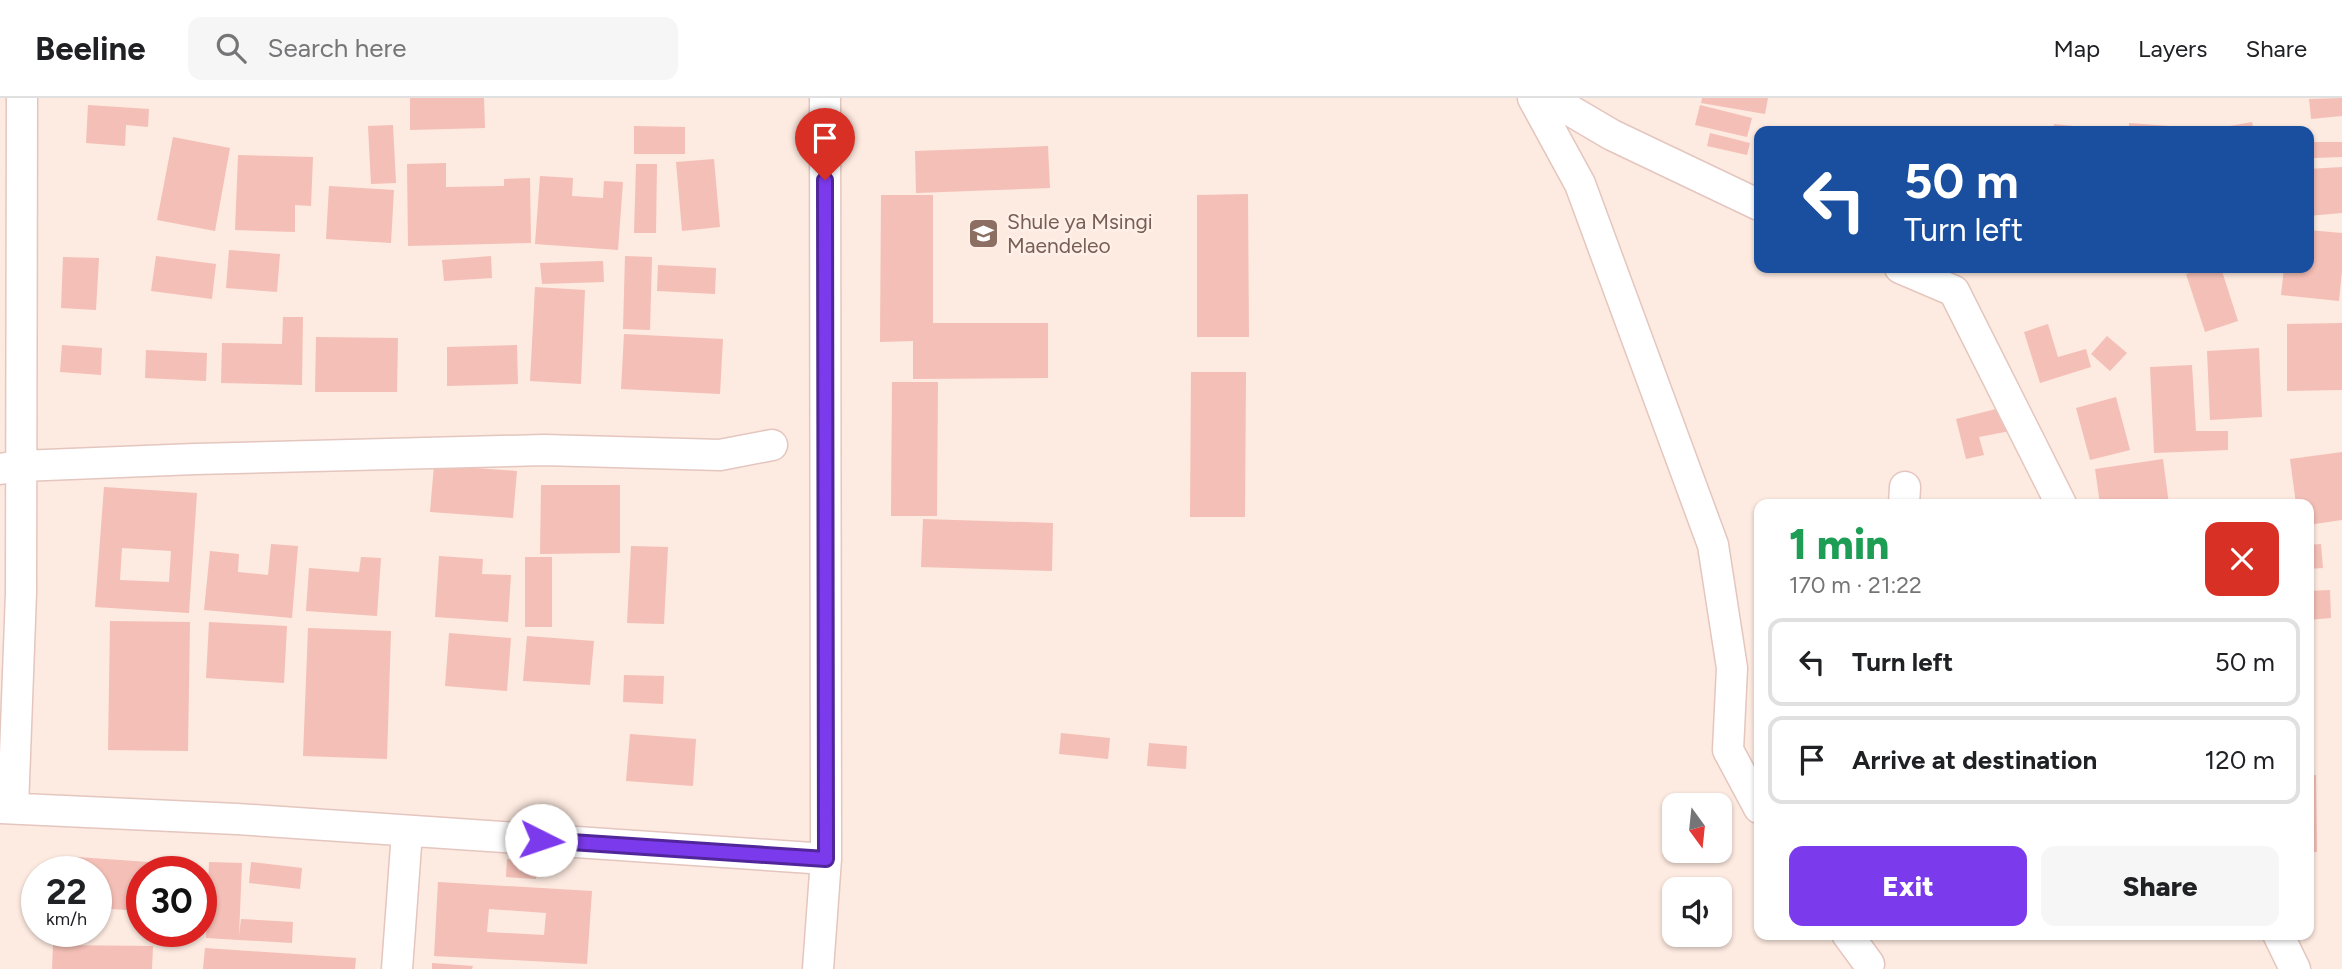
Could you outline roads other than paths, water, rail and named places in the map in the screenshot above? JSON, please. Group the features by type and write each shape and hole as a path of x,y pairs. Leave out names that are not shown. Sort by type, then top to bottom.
{"street":[{"path":"22,98 10,468 21,593 6,808 237,819 826,859"},
{"path":"818,969 826,859 825,98"},
{"path":"1533,98 1580,184 1713,545 1732,668 1728,750 1754,801"},
{"path":"1549,98 1612,135 1754,203"},
{"path":"1912,273 1954,291 2059,499"},
{"path":"10,468 195,459 544,450 720,455 772,445"},
{"path":"397,969 407,832"},
{"path":"1851,940 1869,967"},
{"path":"1869,967 1870,940"},
{"path":"2281,940 2295,969"}],"place":[{"name":"Shule ya Msingi Maendeleo","path":"984,234"}]}
